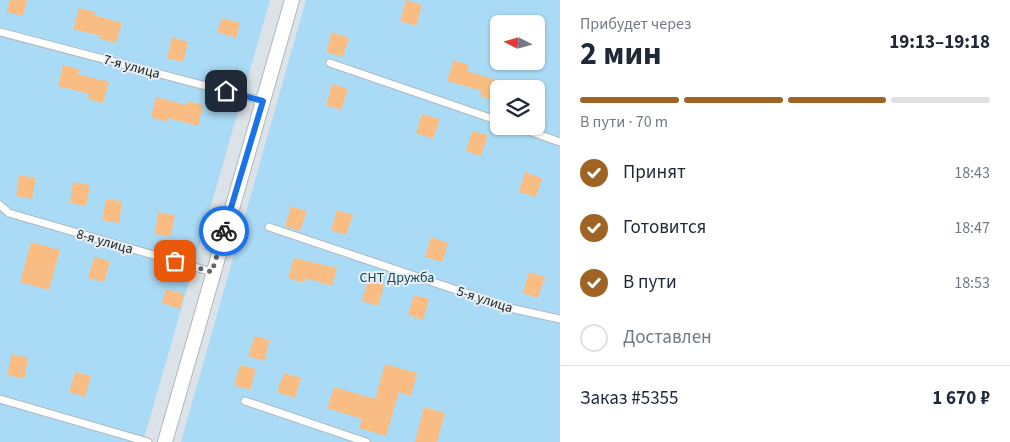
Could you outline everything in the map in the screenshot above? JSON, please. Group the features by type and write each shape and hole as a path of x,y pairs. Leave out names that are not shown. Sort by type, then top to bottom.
{"street":[{"path":"165,442 212,272 292,0"}],"lane":[{"name":"7-я улица","path":"0,32 263,101"},
{"path":"330,63 490,118"},
{"path":"540,135 560,142"},
{"name":"8-я улица","path":"0,206 9,213 212,272"},
{"name":"5-я улица","path":"269,227 510,308 560,320"},
{"path":"0,398 148,442"},
{"path":"245,401 366,442"}],"green space":[{"path":"0,0 270,0 143,442 0,442"},
{"name":"СНТ Дружба","path":"306,0 560,0 560,442 181,442"}],"building":[{"path":"10,0 27,0 23,16 7,12"},
{"path":"406,0 422,5 416,26 400,21"},
{"path":"79,8 95,12 94,15 122,23 116,43 100,39 101,36 73,29"},
{"path":"222,18 240,23 236,38 217,32"},
{"path":"332,32 349,38 343,57 326,52"},
{"path":"172,37 188,42 183,62 167,58"},
{"path":"454,60 469,65 467,71 496,80 490,80 490,100 480,96 482,91 447,81"},
{"path":"63,65 79,69 78,74 109,82 103,103 88,99 89,94 58,86"},
{"path":"332,84 348,89 341,110 326,105"},
{"path":"156,97 187,105 188,101 203,105 198,126 168,118 167,122 151,117"},
{"path":"422,114 440,119 433,139 416,133"},
{"path":"472,131 488,135 481,156 466,151"},
{"path":"525,172 542,178 536,197 519,192"},
{"path":"19,175 36,178 32,199 16,196"},
{"path":"73,182 90,185 86,206 70,203"},
{"path":"106,199 122,201 119,223 102,220"},
{"path":"291,206 307,211 300,231 285,226"},
{"path":"337,210 353,215 346,235 331,230"},
{"path":"158,212 175,215 171,236 155,234"},
{"path":"431,237 448,243 442,262 425,257"},
{"path":"31,242 60,250 49,290 20,282"},
{"path":"94,257 110,261 104,282 88,278"},
{"path":"294,258 337,268 332,286 305,278 304,283 288,278"},
{"path":"529,272 545,277 538,298 523,293"},
{"path":"368,280 384,285 378,306 362,301"},
{"path":"166,289 184,294 180,309 162,303"},
{"path":"414,295 429,299 423,320 408,315"},
{"path":"255,336 270,340 264,361 248,356"},
{"path":"12,354 28,358 24,379 7,375"},
{"path":"385,364 417,373 411,396 399,392 386,436 359,428 362,419 327,408 334,387 375,399"},
{"path":"240,365 256,369 250,390 234,385"},
{"path":"75,372 91,376 85,397 69,392"},
{"path":"284,373 301,378 295,398 277,392"},
{"path":"424,407 445,413 437,442 415,442"}],"way so far":[{"path":"175,261 212,272 224,231"}],"route":[{"path":"224,231 263,101 226,91"}]}
